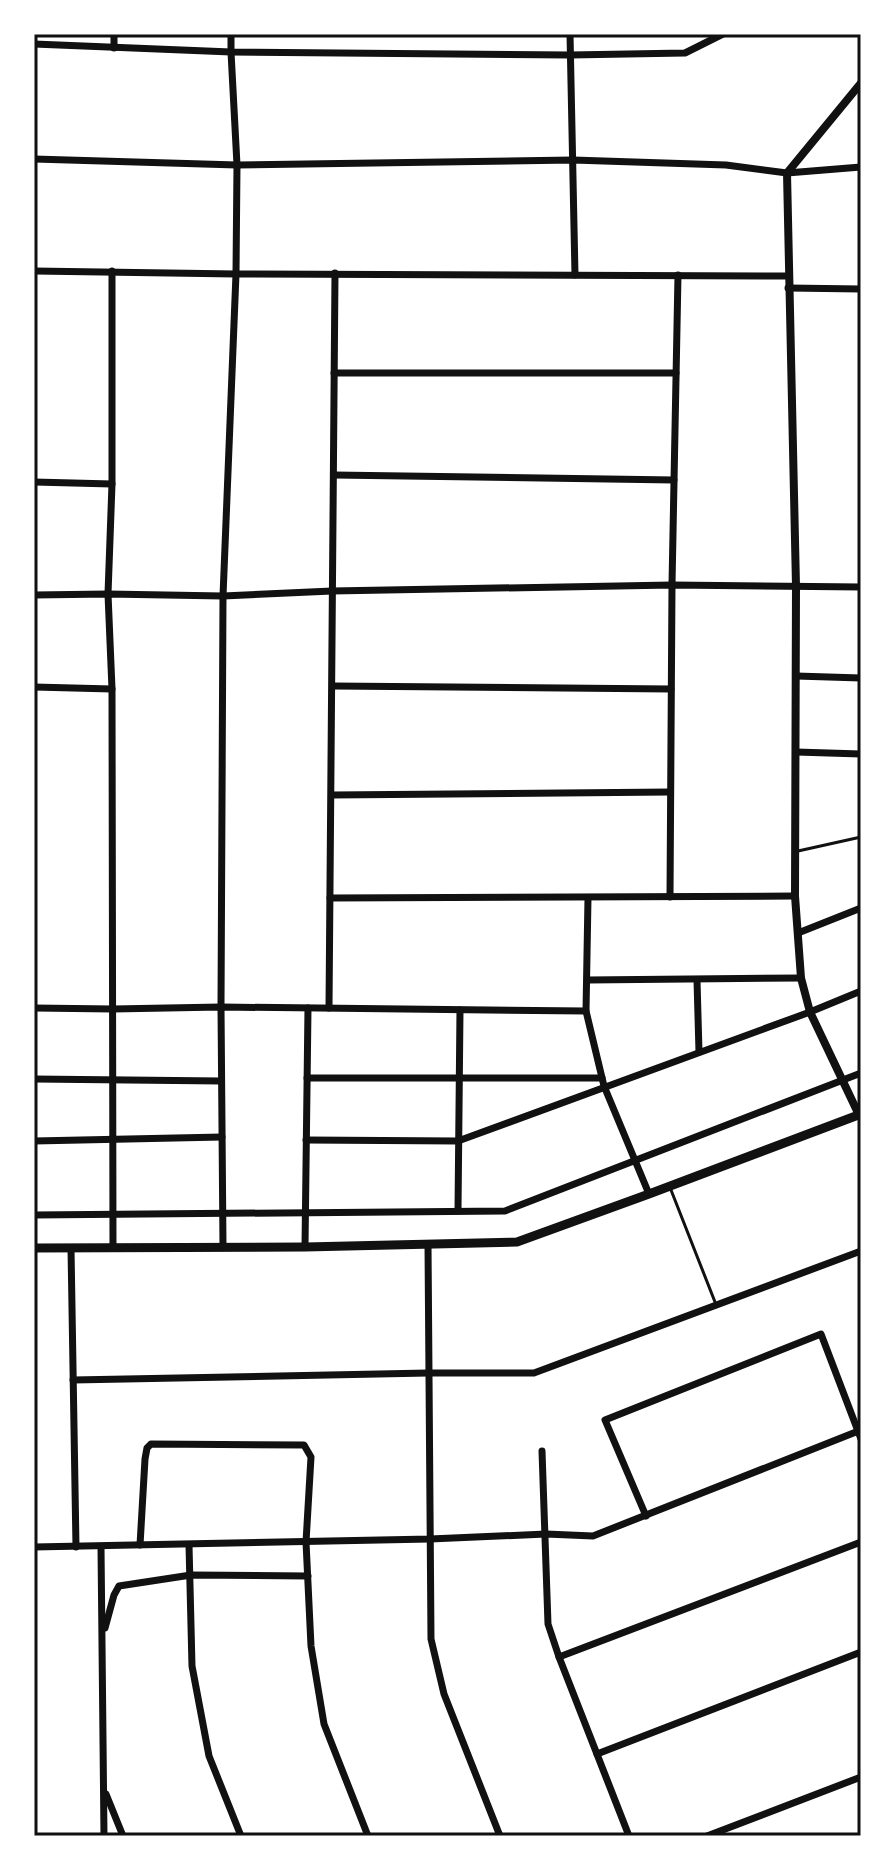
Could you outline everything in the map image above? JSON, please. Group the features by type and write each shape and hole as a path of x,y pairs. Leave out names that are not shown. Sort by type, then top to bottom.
{"main road":[{"path":"34,1248 517,1242 860,1116"}],"street":[{"path":"114,34 114,48"},
{"path":"223,1247 223,596 236,274 237,165 231,34"},
{"path":"570,34 575,275"},
{"path":"34,44 231,52 570,55 685,53 723,34"},
{"path":"860,1116 810,1012 801,978 795,896 796,586 787,173 861,83"},
{"path":"34,159 237,165 573,160 726,165 787,173 861,167"},
{"path":"34,271 788,276"},
{"path":"112,271 112,484 108,594 112,689 113,1248"},
{"path":"329,1008 335,273"},
{"path":"670,897 678,275"},
{"path":"788,288 861,289"},
{"path":"334,373 676,373"},
{"path":"334,475 674,480"},
{"path":"34,482 112,484"},
{"path":"34,595 223,596 672,585 861,587"},
{"path":"796,676 861,678"},
{"path":"333,686 671,689"},
{"path":"34,687 112,689"},
{"path":"796,752 861,754"},
{"path":"332,795 670,792"},
{"path":"330,898 795,896"},
{"path":"588,898 586,1011 603,1082 649,1194"},
{"path":"798,933 861,908"},
{"path":"588,980 801,978"},
{"path":"697,980 699,1052"},
{"path":"306,1140 458,1141 603,1082 699,1052 861,991"},
{"path":"34,1008 586,1011"},
{"path":"305,1247 308,1008"},
{"path":"458,1211 460,1010"},
{"path":"34,1215 505,1211 861,1073"},
{"path":"307,1078 603,1082"},
{"path":"34,1079 221,1081"},
{"path":"34,1141 222,1137"},
{"path":"428,1244 431,1639 444,1694 500,1836"},
{"path":"71,1248 76,1547"},
{"path":"73,1380 534,1373 861,1251"},
{"path":"34,1547 546,1534 593,1536 646,1516 860,1434 821,1334 605,1420 646,1516"},
{"path":"140,1545 145,1459 151,1444 304,1445 311,1457 306,1542 311,1646 324,1724 368,1836"},
{"path":"542,1451 548,1624 629,1836"},
{"path":"559,1657 861,1542"},
{"path":"189,1545 192,1666 209,1756 241,1836"},
{"path":"101,1547 104,1836"},
{"path":"102,1637 119,1586 191,1575 308,1576"},
{"path":"597,1754 861,1652"},
{"path":"707,1836 861,1777"},
{"path":"103,1788 123,1836"}],"lane":[{"path":"795,851 861,837"},
{"path":"670,1187 716,1305"}]}
